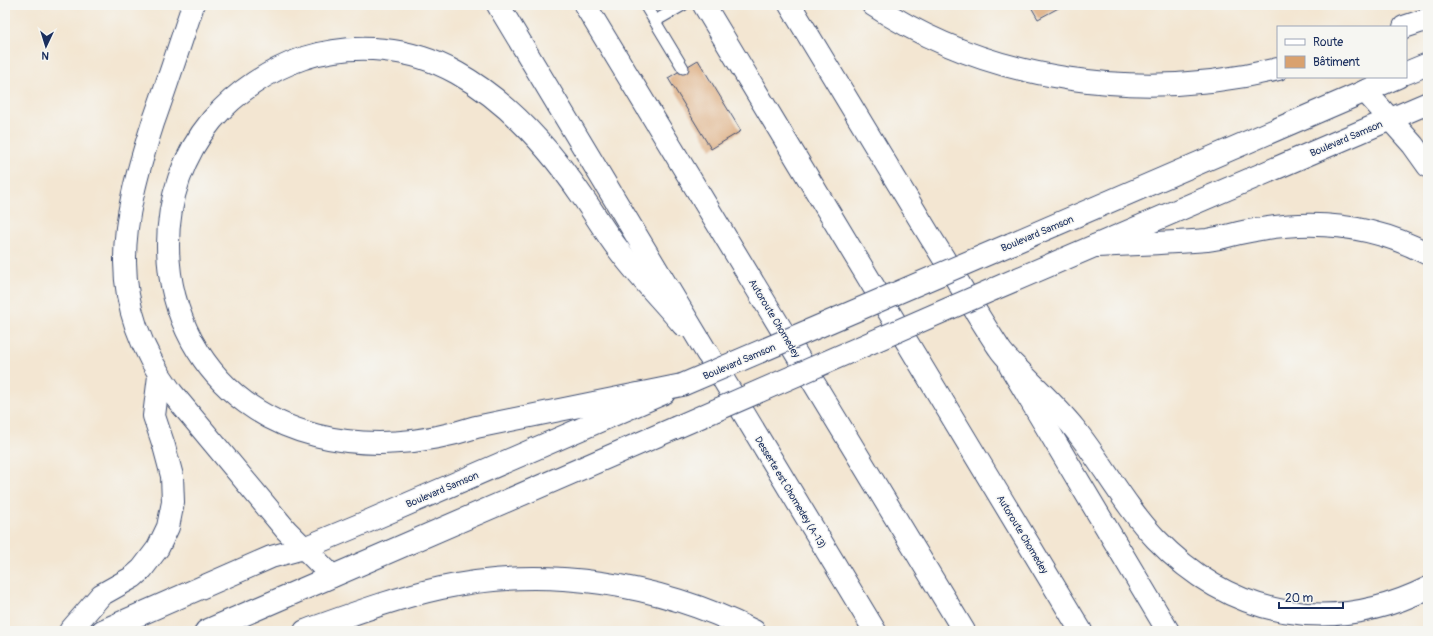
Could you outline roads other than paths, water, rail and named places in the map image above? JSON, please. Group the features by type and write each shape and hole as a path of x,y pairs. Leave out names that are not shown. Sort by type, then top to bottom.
{"main road":[{"path":"193,5 141,161 129,207 124,243 125,281 132,318 140,339 159,376 193,420 286,530 332,576"},
{"path":"498,5 707,353"},
{"name":"Autoroute Chomedey","path":"585,5 964,631"},
{"name":"Autoroute Chomedey","path":"704,5 1081,631"},
{"path":"790,5 1000,350 1168,631"},
{"path":"873,5 916,30 964,51 1018,68 1069,79 1120,85 1165,85 1214,81 1277,69"},
{"path":"1407,26 1428,19"},
{"path":"655,394 476,426 451,435 404,443 368,443 334,440 301,432 270,418 229,389 205,362 188,333 177,305 169,270 169,218 177,185 196,141 227,105 253,83 282,67 308,57 346,49 365,48 403,53 439,64 456,72 492,95 532,133 563,170 618,249 707,353"},
{"path":"1407,73 1428,64"},
{"name":"Boulevard Samson","path":"102,631 271,557 304,548 655,394 682,385 1396,78"},
{"path":"1365,91 1428,166"},
{"name":"Boulevard Samson","path":"206,631 1428,102"},
{"path":"1095,246 1208,240 1275,226 1317,224 1335,225 1392,237 1428,254"},
{"path":"1000,350 1074,428 1126,503 1155,538 1185,566 1218,589 1254,606 1274,613 1292,617 1331,619 1384,609 1402,602 1428,588"},
{"name":"Desserte est Chomedey (A-13)","path":"707,353 875,631"},
{"path":"70,631 101,596 142,570 158,548 168,527 172,502 172,476 154,416 159,376"},
{"path":"305,631 391,602 440,588 484,581 529,578 595,582 656,593 707,610 754,631"}],"lane":[{"path":"645,5 683,68"},
{"path":"655,21 683,5"}]}
